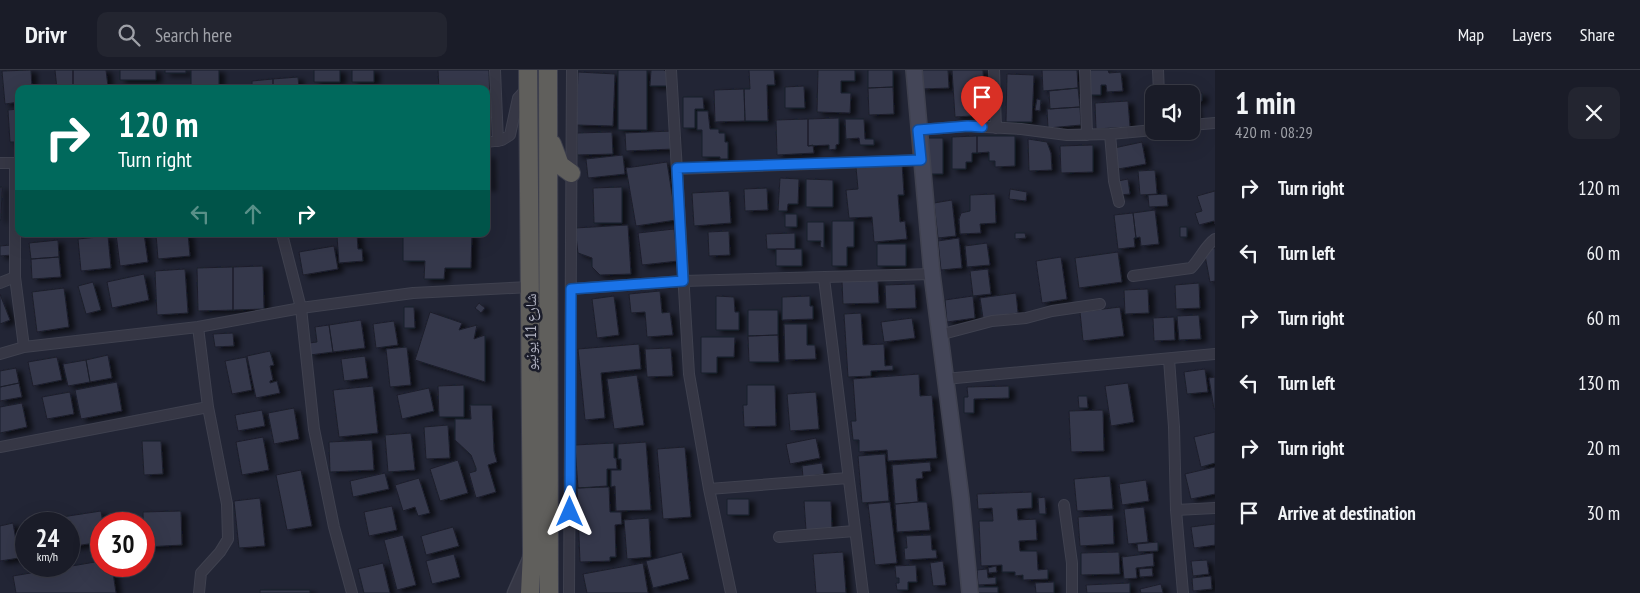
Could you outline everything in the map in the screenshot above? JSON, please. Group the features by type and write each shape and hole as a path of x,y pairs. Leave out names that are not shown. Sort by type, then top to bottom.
{"highway":[{"name":"شارع 11 يونيو","path":"548,70 549,593"},
{"name":"شارع 11 يونيو","path":"528,78 532,552 530,593"},
{"path":"548,130 560,165 572,173"}],"main road":[{"path":"914,70 932,274 961,499 970,593"}],"street":[{"path":"496,70 498,141"},
{"path":"569,593 572,70"},
{"path":"671,70 689,374 709,490 731,593"},
{"path":"994,70 996,128"},
{"path":"1085,70 1087,135"},
{"path":"1158,70 1159,85"},
{"path":"490,142 505,139 510,135 518,98 528,78"},
{"path":"1200,124 1215,123"},
{"path":"918,130 968,126 1021,129 1060,135 1145,131"},
{"path":"1110,134 1114,181 1119,202"},
{"path":"677,168 921,160"},
{"path":"0,163 15,163"},
{"path":"17,237 15,277 24,347"},
{"path":"283,237 301,308 314,429 334,527 352,593"},
{"path":"1133,276 1191,268 1207,246 1215,239"},
{"path":"571,289 683,281 932,274"},
{"path":"0,283 15,277"},
{"path":"824,278 863,593"},
{"path":"0,354 24,347 198,326 301,308 414,293 530,286"},
{"path":"939,335 992,321 1026,318 1052,311 1100,304"},
{"path":"198,326 208,406 228,504 228,539 220,552 201,573 199,593"},
{"path":"945,379 1215,354"},
{"path":"1169,359 1174,427 1176,510 1183,593"},
{"path":"0,447 208,406"},
{"path":"709,490 848,478"},
{"path":"1064,505 1072,563 1072,593"},
{"path":"1176,510 1215,508"},
{"path":"779,537 855,531"},
{"path":"514,593 532,552"}],"building":[{"path":"31,70 32,85 15,85 15,103 5,104 2,71"},
{"path":"55,70 73,70 73,85 57,85"},
{"path":"73,70 106,70 108,85 73,85"},
{"path":"120,70 156,70 156,80 120,80"},
{"path":"165,70 186,70 186,73 165,73"},
{"path":"191,70 219,70 219,85 191,85"},
{"path":"314,70 340,70 340,82 314,82"},
{"path":"352,70 374,70 374,82 352,82"},
{"path":"438,70 489,70 489,85 439,85"},
{"path":"618,70 647,70 647,130 618,130"},
{"path":"651,70 664,70 667,73 667,86 650,86"},
{"path":"749,70 774,70 775,85 767,85 768,121 745,121 744,89 750,89"},
{"path":"818,70 855,70 855,81 841,81 841,93 851,93 850,113 817,112"},
{"path":"868,70 893,70 893,87 868,88"},
{"path":"920,70 948,70 949,88 921,89"},
{"path":"952,70 983,70 985,115 955,117"},
{"path":"1042,70 1077,70 1078,88 1043,91"},
{"path":"1086,70 1108,70 1109,73 1121,72 1123,91 1107,92 1106,85 1101,85 1101,95 1088,95"},
{"path":"578,72 615,74 613,126 576,125"},
{"path":"1007,74 1034,75 1032,122 1006,122"},
{"path":"298,77 299,85 273,85 273,79"},
{"path":"273,79 273,85 252,85 252,81"},
{"path":"804,86 805,108 785,108 785,87"},
{"path":"893,87 894,114 869,115 868,88"},
{"path":"1078,88 1080,107 1050,109 1049,91"},
{"path":"744,89 745,121 715,122 714,90"},
{"path":"1200,93 1202,93 1202,101 1200,101"},
{"path":"683,97 703,97 704,109 695,109 695,128 683,128"},
{"path":"1037,99 1041,100 1040,111 1035,110"},
{"path":"1128,101 1130,127 1096,129 1095,103"},
{"path":"1080,107 1081,125 1048,128 1047,109"},
{"path":"15,109 15,142 10,142 8,110"},
{"path":"697,111 708,111 710,129 719,129 719,133 725,133 725,142 728,142 728,159 702,157 702,130 697,130"},
{"path":"839,118 839,144 836,145 836,149 829,150 829,145 808,146 808,119"},
{"path":"808,119 808,146 813,145 814,153 777,155 776,120"},
{"path":"845,119 864,119 865,139 874,139 874,145 860,145 859,138 846,139"},
{"path":"672,131 673,149 626,151 625,133"},
{"path":"612,132 613,154 577,155 577,133"},
{"path":"977,136 977,153 972,153 972,162 966,162 966,169 952,169 952,137"},
{"path":"977,136 1015,136 1015,166 995,167 995,161 989,161 989,152 977,153"},
{"path":"928,138 943,138 943,174 928,174"},
{"path":"1028,139 1047,142 1051,153 1052,170 1029,171"},
{"path":"1142,142 1146,164 1118,169 1114,148"},
{"path":"1093,145 1093,172 1061,173 1060,146"},
{"path":"623,155 625,174 588,178 586,159"},
{"path":"667,162 676,220 636,226 626,168"},
{"path":"902,163 904,195 898,195 900,222 905,221 907,239 874,242 872,217 849,218 846,190 858,189 856,167"},
{"path":"1155,170 1157,194 1140,195 1138,171"},
{"path":"780,178 799,179 798,204 788,204 787,211 778,211"},
{"path":"806,179 833,180 833,207 806,207"},
{"path":"1128,179 1130,194 1120,195 1118,181"},
{"path":"0,187 2,187 1,220 0,220"},
{"path":"622,187 622,223 594,223 593,188"},
{"path":"767,188 768,210 745,211 744,189"},
{"path":"1010,189 1027,192 1026,201 1009,199"},
{"path":"729,191 731,223 694,226 692,193"},
{"path":"1215,191 1215,224 1214,221 1199,225 1195,213 1202,211 1197,196"},
{"path":"995,194 996,223 980,224 981,233 960,234 959,219 961,213 970,211 970,195"},
{"path":"1167,194 1168,206 1149,207 1148,195"},
{"path":"952,200 956,236 938,238 934,203"},
{"path":"1155,210 1159,244 1141,246 1140,237 1136,238 1133,213"},
{"path":"1133,213 1136,238 1134,238 1135,247 1118,249 1114,215"},
{"path":"785,214 797,214 797,227 785,227"},
{"path":"832,221 854,221 854,247 847,247 847,266 832,266"},
{"path":"807,222 824,222 824,248 820,247 821,241 807,241"},
{"path":"628,225 631,274 600,275 592,267 592,258 578,253 575,228"},
{"path":"1180,227 1187,227 1187,237 1180,237"},
{"path":"674,229 678,261 642,265 638,233"},
{"path":"729,231 730,255 709,256 708,232"},
{"path":"795,233 795,249 767,249 766,234"},
{"path":"1015,233 1025,233 1026,238 1015,239"},
{"path":"108,237 111,268 81,271 78,239"},
{"path":"116,237 144,237 148,262 120,266"},
{"path":"156,237 188,237 190,256 158,259"},
{"path":"337,237 357,237 358,249 362,249 363,261 339,263"},
{"path":"403,237 472,237 471,268 445,268 444,279 424,279 425,261 403,261"},
{"path":"959,238 962,268 941,270 938,241"},
{"path":"58,240 59,257 31,259 29,243"},
{"path":"987,243 990,265 967,267 965,246"},
{"path":"877,244 906,244 906,266 877,266"},
{"path":"11,245 11,255 0,256 0,246"},
{"path":"334,246 338,269 303,275 299,252"},
{"path":"1215,248 1215,281 1210,282 1204,250"},
{"path":"776,249 802,249 802,266 776,266"},
{"path":"1118,252 1122,282 1079,288 1075,258"},
{"path":"59,257 61,277 32,279 31,259"},
{"path":"1061,257 1067,299 1042,303 1036,261"},
{"path":"263,266 264,309 233,310 233,267"},
{"path":"233,267 233,310 198,311 197,268"},
{"path":"185,269 188,313 157,315 155,271"},
{"path":"988,269 991,294 973,296 970,271"},
{"path":"144,274 149,300 112,308 107,282"},
{"path":"878,280 879,303 843,304 842,281"},
{"path":"93,282 101,310 86,314 78,286"},
{"path":"1199,283 1200,308 1176,309 1175,285"},
{"path":"915,284 916,308 886,309 885,285"},
{"path":"64,288 69,327 37,332 32,292"},
{"path":"1148,289 1149,313 1125,314 1124,290"},
{"path":"660,291 662,313 670,312 673,335 647,337 645,312 631,313 629,294"},
{"path":"1016,293 1018,313 983,318 980,298"},
{"path":"0,294 10,320 0,324"},
{"path":"614,296 619,335 597,338 592,299"},
{"path":"716,296 734,297 735,312 739,312 739,330 716,330"},
{"path":"810,296 810,306 813,306 813,319 782,320 782,297"},
{"path":"973,296 975,318 947,322 945,300"},
{"path":"479,303 485,308 481,313 475,308"},
{"path":"404,307 414,307 415,328 404,328"},
{"path":"1120,307 1124,336 1083,341 1080,312"},
{"path":"748,310 778,310 778,335 748,336"},
{"path":"430,312 462,323 459,330 477,325 474,339 485,335 485,382 415,360"},
{"path":"861,313 863,345 884,344 885,366 893,365 893,370 871,371 871,376 848,377 844,314"},
{"path":"1199,315 1201,339 1179,340 1177,316"},
{"path":"1174,317 1175,340 1154,341 1153,318"},
{"path":"912,318 915,338 884,342 881,322"},
{"path":"361,320 365,348 333,352 329,325"},
{"path":"394,321 398,345 376,348 373,324"},
{"path":"784,324 807,324 807,345 815,345 816,359 785,360"},
{"path":"329,325 333,352 310,355 309,343 317,342 315,327"},
{"path":"233,333 234,346 215,347 213,334"},
{"path":"778,335 779,362 749,362 748,336"},
{"path":"701,337 735,337 734,357 717,357 717,373 701,373"},
{"path":"639,344 641,369 601,373 605,418 585,420 578,349"},
{"path":"407,347 411,385 390,387 386,349"},
{"path":"671,348 673,376 647,377 645,349"},
{"path":"270,351 274,365 270,366 273,380 270,383 277,381 280,393 256,398 247,356"},
{"path":"108,355 112,378 90,382 86,360"},
{"path":"365,356 368,378 344,381 341,359"},
{"path":"57,357 62,380 33,386 28,362"},
{"path":"246,357 252,390 232,394 225,361"},
{"path":"86,360 90,382 68,386 63,364"},
{"path":"16,368 19,383 0,387 0,371"},
{"path":"1205,369 1208,392 1187,394 1184,372"},
{"path":"919,374 920,396 932,395 937,458 888,461 887,450 859,452 859,440 853,440 851,421 856,421 853,379"},
{"path":"637,375 644,425 614,429 607,379"},
{"path":"1215,377 1215,409 1214,409 1209,378"},
{"path":"117,382 122,411 81,419 75,390"},
{"path":"19,383 22,397 0,401 0,387"},
{"path":"1128,383 1134,422 1111,426 1105,386"},
{"path":"464,385 464,417 439,417 438,386"},
{"path":"747,385 775,385 776,426 744,427 743,405 747,405"},
{"path":"373,386 378,433 339,437 333,390"},
{"path":"1009,386 1009,398 974,399 974,413 964,413 964,397 968,397 967,387"},
{"path":"429,388 434,411 402,419 397,395"},
{"path":"70,392 74,414 47,419 42,397"},
{"path":"816,392 819,429 790,431 787,394"},
{"path":"1078,396 1087,396 1088,408 1079,408"},
{"path":"22,403 27,427 0,433 0,407"},
{"path":"470,405 492,405 494,451 497,462 488,465 496,492 476,498 469,473 476,471 476,468 471,455 455,440 455,419 471,419"},
{"path":"294,408 299,439 274,444 268,413"},
{"path":"262,410 265,426 238,431 235,415"},
{"path":"1103,410 1104,451 1071,452 1069,411"},
{"path":"448,425 450,458 426,459 424,427"},
{"path":"1215,432 1215,463 1201,467 1194,437"},
{"path":"411,433 415,470 388,472 385,435"},
{"path":"263,437 269,470 242,475 236,442"},
{"path":"816,438 820,458 790,464 786,444"},
{"path":"372,440 374,470 330,472 329,442"},
{"path":"142,441 161,441 163,474 144,475"},
{"path":"646,442 651,510 616,511 615,486 611,487 611,470 621,470 621,459 618,459 618,444"},
{"path":"614,443 614,458 616,458 617,469 607,469 607,486 578,488 575,445"},
{"path":"685,447 691,517 663,519 657,449"},
{"path":"885,454 889,501 862,503 858,456"},
{"path":"458,460 468,493 440,501 430,469"},
{"path":"930,462 931,471 922,472 923,478 916,479 918,502 895,504 892,465"},
{"path":"822,463 824,474 803,477 802,466"},
{"path":"1215,467 1215,494 1191,499 1185,474"},
{"path":"301,470 312,526 287,530 276,475"},
{"path":"385,473 389,489 353,497 350,481"},
{"path":"1110,476 1113,509 1077,511 1074,479"},
{"path":"419,478 430,513 418,516 415,507 403,511 395,485"},
{"path":"1146,480 1149,501 1122,505 1119,484"},
{"path":"609,487 610,512 621,512 622,524 615,525 616,557 610,557 610,561 580,562 577,488"},
{"path":"1032,492 1032,508 1017,509 1018,520 1036,519 1037,540 1019,541 1020,551 1037,551 1038,570 1048,569 1048,579 1023,580 1023,575 1015,576 1015,572 1002,572 1002,565 981,566 979,521 993,521 992,508 978,509 977,494"},
{"path":"1045,497 1046,514 1039,514 1038,498"},
{"path":"260,498 265,546 239,548 234,501"},
{"path":"727,499 749,499 749,515 727,515"},
{"path":"804,501 831,501 832,530 806,530"},
{"path":"890,502 897,563 875,565 868,504"},
{"path":"927,502 930,530 897,532 895,504"},
{"path":"392,506 397,530 369,536 364,512"},
{"path":"1144,507 1148,542 1128,544 1124,509"},
{"path":"181,511 182,545 155,546 155,512 143,512"},
{"path":"90,513 90,544 80,545 80,514"},
{"path":"1113,515 1114,544 1080,546 1078,517"},
{"path":"649,518 651,557 627,559 624,520"},
{"path":"13,523 15,559 0,561 0,526"},
{"path":"1215,524 1215,545 1194,548 1191,527"},
{"path":"453,527 459,546 426,555 421,536"},
{"path":"403,535 416,585 397,590 384,540"},
{"path":"931,535 932,550 936,550 937,558 905,560 906,536"},
{"path":"1158,542 1158,551 1138,552 1137,544"},
{"path":"682,552 689,579 653,588 646,561"},
{"path":"843,552 846,593 816,593 813,554"},
{"path":"1119,552 1120,574 1081,575 1081,553"},
{"path":"1153,553 1154,566 1136,568 1137,578 1124,579 1122,557"},
{"path":"454,554 460,577 432,584 426,561"},
{"path":"1207,560 1209,574 1193,576 1191,561"},
{"path":"943,561 946,585 933,586 930,563"},
{"path":"90,563 90,577 114,577 116,593 16,593 13,576 80,577 80,565"},
{"path":"383,563 390,593 364,593 358,569"},
{"path":"643,563 648,593 587,593 583,574"},
{"path":"916,565 917,582 908,582 908,590 897,590 896,583 899,583 899,578 896,578 895,566"},
{"path":"996,566 997,572 989,573 988,568"},
{"path":"1152,568 1153,576 1140,577 1139,569"},
{"path":"987,569 988,578 996,577 996,584 978,585 977,570"},
{"path":"1211,576 1212,589 1193,591 1192,578"},
{"path":"1054,582 1054,593 1036,593 1035,583"},
{"path":"1130,583 1130,593 1087,593 1086,585"},
{"path":"1161,584 1163,593 1141,593 1140,589"},
{"path":"978,587 998,587 998,593 978,593"},
{"path":"260,590 310,590 310,593 260,593"}],"route":[{"path":"570,512 571,289 683,281 677,168 921,160 918,130 968,126 982,127"}]}
